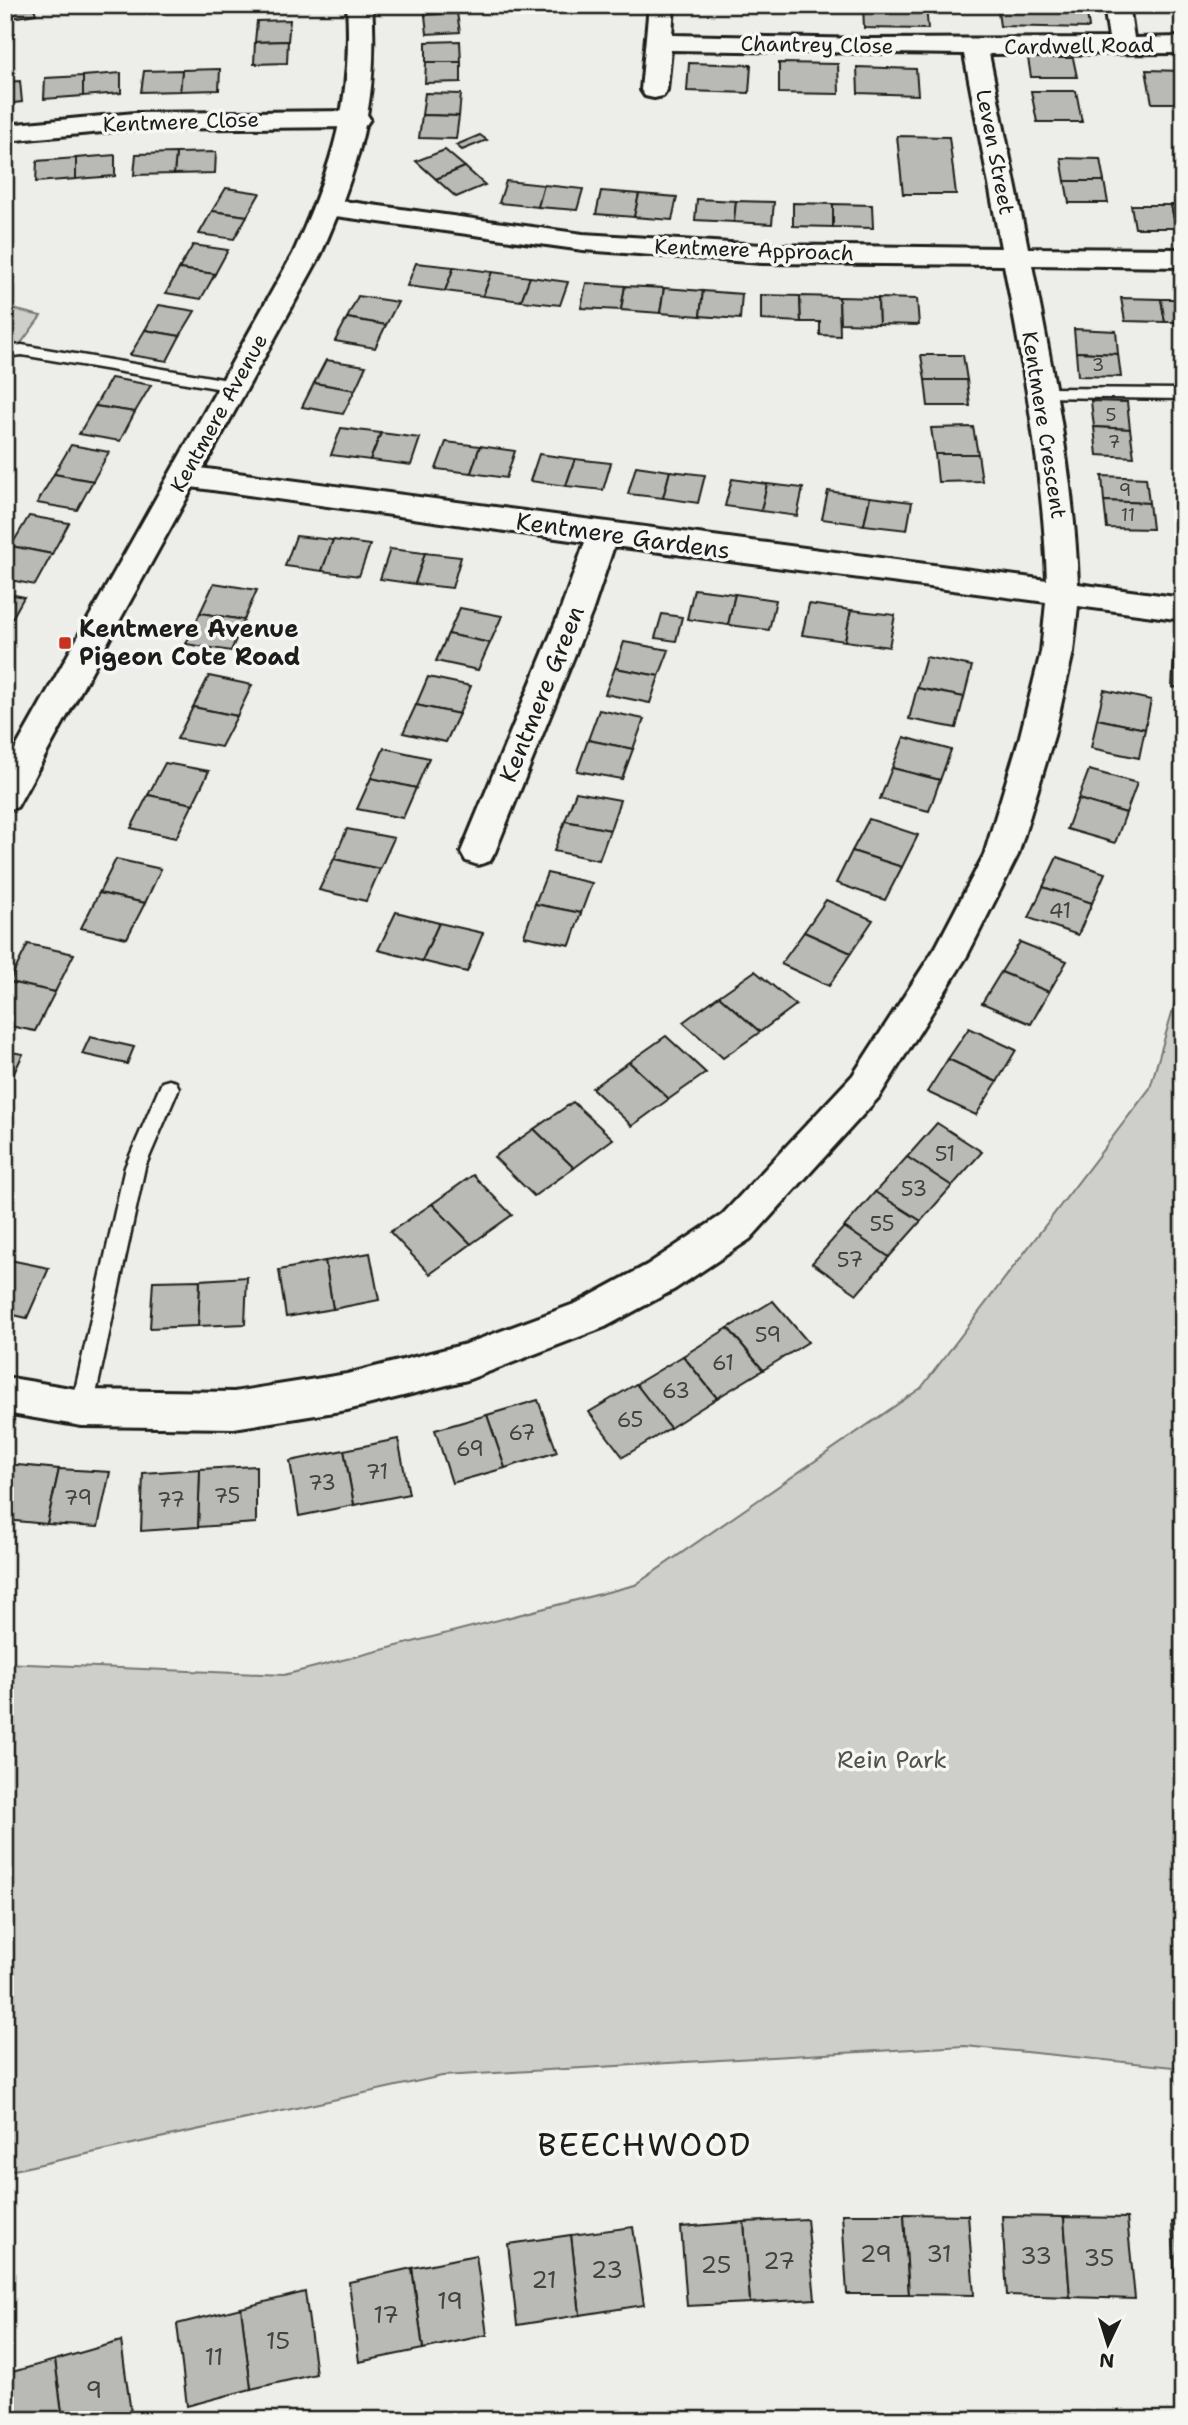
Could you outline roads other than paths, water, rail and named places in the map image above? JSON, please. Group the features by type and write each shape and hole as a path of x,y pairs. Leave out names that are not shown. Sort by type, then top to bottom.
{"street":[{"name":"Kentmere Avenue","path":"10,781 184,477 307,254 345,164 357,119 363,43 359,5"},
{"path":"654,90 662,5"},
{"path":"1116,5 1123,45"},
{"name":"Chantrey Close","path":"659,42 975,46"},
{"name":"Cardwell Road","path":"975,46 1183,45"},
{"name":"Leven Street","path":"975,46 1015,257"},
{"name":"Kentmere Close","path":"5,133 135,121 357,119"},
{"name":"Kentmere Approach","path":"328,207 583,242 762,254 1183,258"},
{"name":"Kentmere Crescent","path":"5,1395 82,1408 234,1410 347,1392 467,1363 591,1315 660,1277 736,1227 866,1086 949,956 1001,855 1043,712 1057,652 1063,594 1061,540 1043,393 1015,257"},
{"name":"Kentmere Gardens","path":"184,477 1063,594"},
{"name":"Kentmere Green","path":"478,852 576,612 603,534"},
{"path":"1063,594 1183,609"}],"lane":[{"path":"5,352 22,350 234,386"},
{"path":"1043,393 1183,394"},
{"path":"82,1408 135,1167 169,1088"}],"place":[{"name":"Kentmere Avenue Pigeon Cote Road","path":"65,643"}],"district":[{"name":"BEECHWOOD","path":"645,2144"}],"park label":[{"name":"Rein Park","path":"892,1760"}]}
